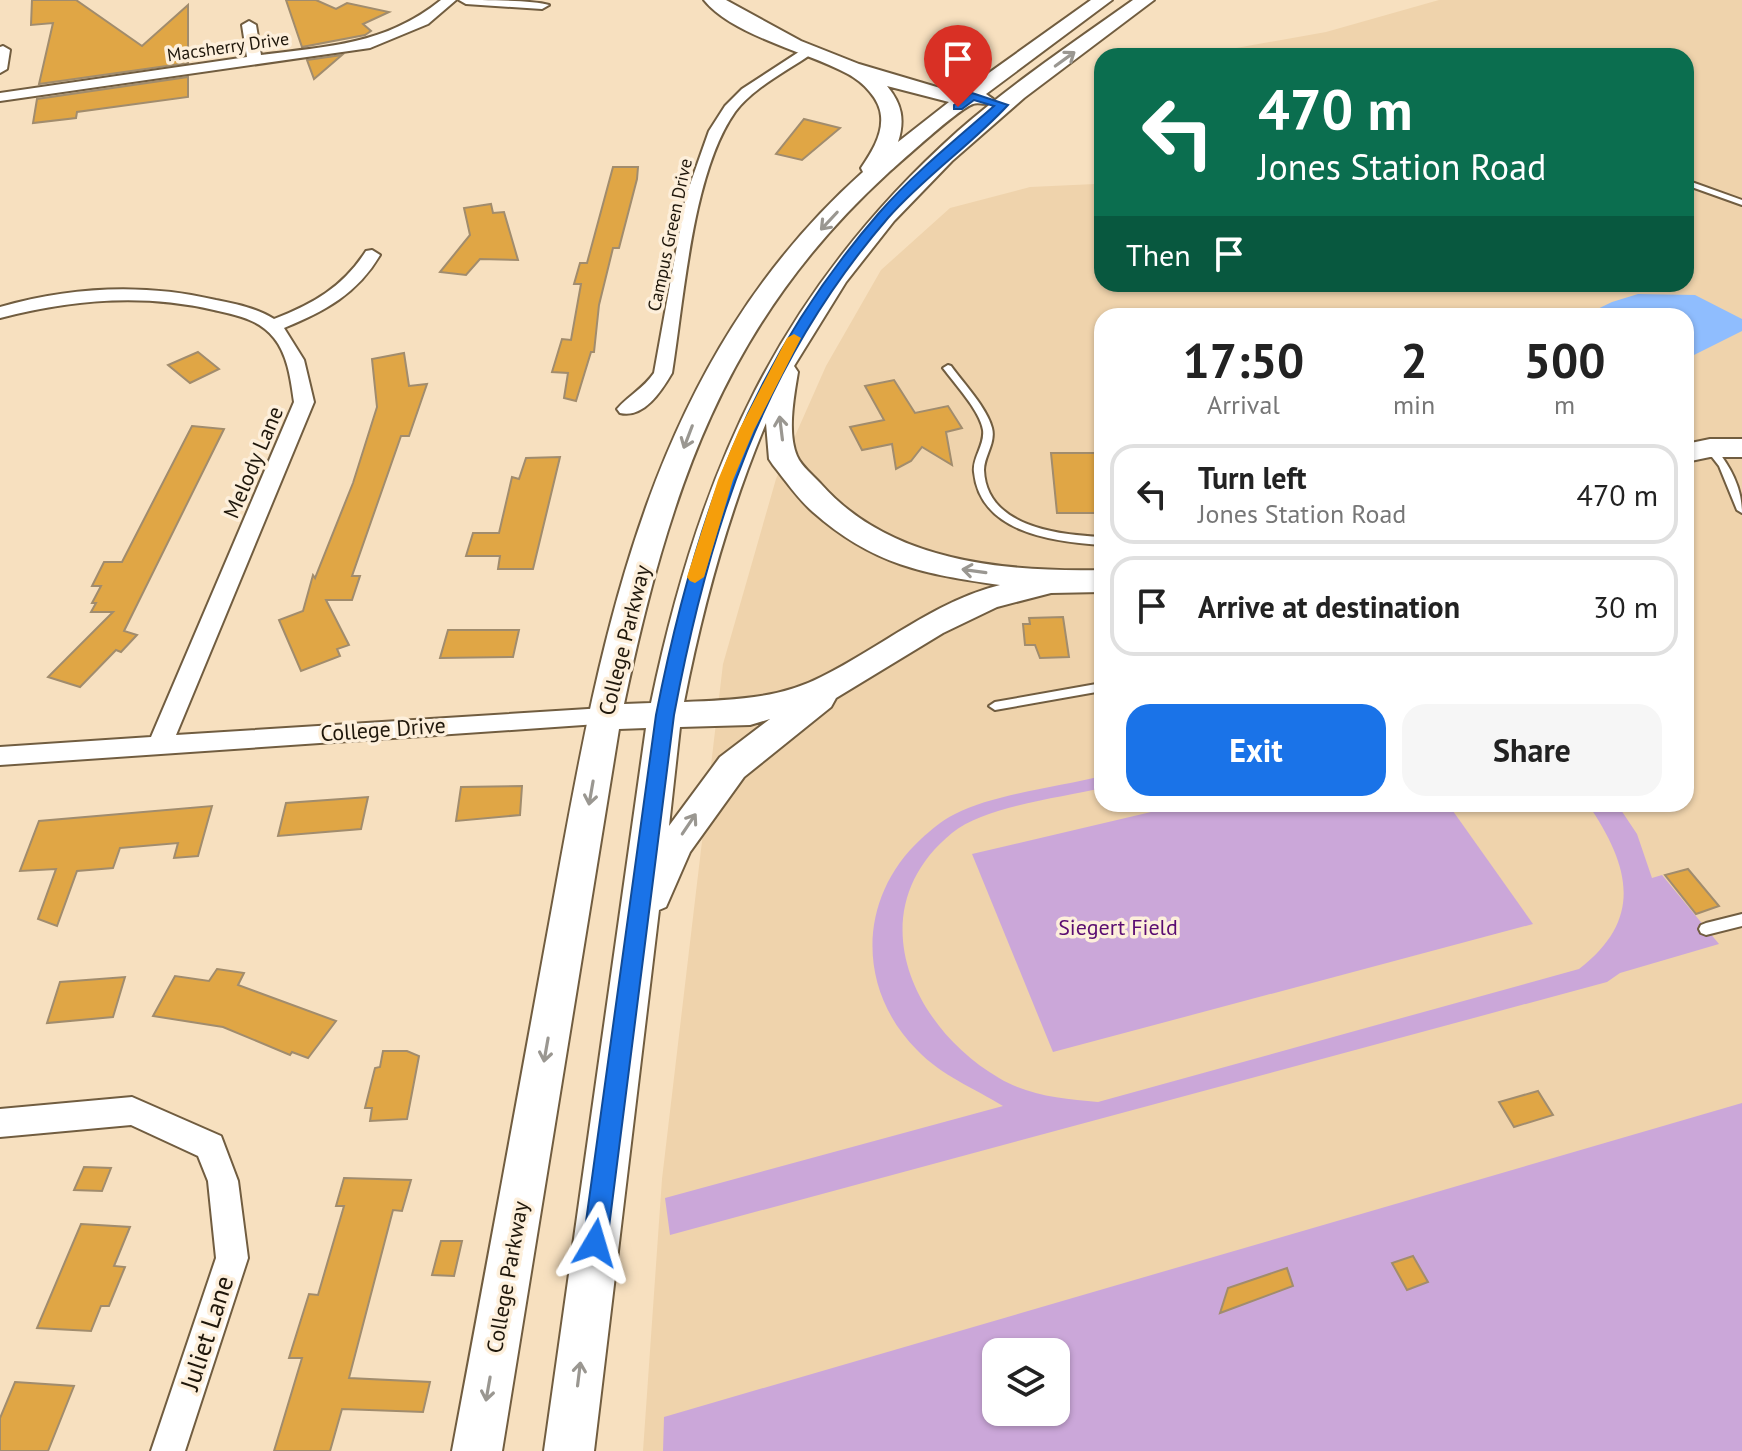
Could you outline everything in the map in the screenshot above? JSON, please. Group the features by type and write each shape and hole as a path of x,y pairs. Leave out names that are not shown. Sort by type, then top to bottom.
{"main road":[{"path":"713,0 759,27 851,67 943,95 972,96"},
{"name":"College Parkway","path":"477,1451 604,717 630,606 661,506 696,416 740,336 780,279 855,194 892,158 1103,0"},
{"path":"569,1451 665,715 681,630 720,495 747,430 791,342 832,280 885,214 1002,105 1145,0"},
{"path":"808,50 843,53 954,86 972,96 1002,105"},
{"path":"851,67 880,91 892,116 889,143 855,194"},
{"path":"791,342 778,408 783,459 822,504 874,543 929,564 1051,582 1094,581"},
{"path":"1698,450 1742,448"},
{"path":"634,946 675,845 732,767 831,687 932,625 987,599 1051,582"},
{"path":"604,717 750,712 831,687"}],"street":[{"name":"Macsherry Drive","path":"0,97 370,44 423,21 449,0"},
{"path":"466,0 542,5"},
{"path":"249,25 255,61"},
{"path":"0,69 3,50"},
{"name":"Campus Green Drive","path":"627,409 650,393 663,373 692,210 711,139 727,113 751,89 808,50"},
{"path":"0,313 70,297 161,295 198,300 256,315 273,326 343,293 362,274 372,255"},
{"name":"Melody Lane","path":"161,743 304,402 289,344 273,326"},
{"name":"College Drive","path":"0,756 161,743 604,717"},
{"name":"Juliet Lane","path":"0,1123 132,1111 210,1146 223,1181 232,1258 168,1451"}],"lane":[{"path":"1694,185 1742,203"},
{"path":"948,368 988,428 987,444 979,469 984,492 1000,513 1038,533 1062,540 1094,541"},
{"path":"1698,450 1724,465 1742,510"},
{"path":"995,706 1094,688"},
{"path":"1706,929 1742,920"}],"shaded area":[{"path":"1439,0 1742,0 1742,1451 643,1451 662,1179 723,664 776,479 826,366 881,270 950,208 1030,187 1094,184 1094,292 1694,292 1694,48 1236,48 1326,32"}],"green space":[{"path":"1094,778 1094,790 983,816 952,833 924,863 908,896 903,930 907,964 920,998 941,1028 968,1056 999,1078 1035,1093 1098,1102 1579,969 1600,950 1614,930 1622,910 1624,890 1613,848 1593,812 1622,812 1637,834 1652,878 1662,875 1719,944 1620,973 1607,982 670,1235 665,1198 1003,1106 937,1067 917,1050 897,1026 883,999 875,972 872,943 876,915 885,888 900,862 921,839 946,819 971,807"},
{"name":"Siegert Field","path":"1151,812 1454,812 1533,924 1053,1052 972,854"},
{"path":"1742,1103 1742,1451 663,1451 664,1417"}],"water":[{"path":"1638,294 1695,295 1742,319 1742,331 1694,355 1694,308 1600,308"}],"building":[{"path":"32,0 76,0 142,46 188,5 188,63 39,84 53,23 31,25"},
{"path":"286,0 316,0 336,9 347,3 389,12 363,24 371,31 365,35 302,47"},
{"path":"342,55 314,79 307,60"},
{"path":"188,77 188,97 77,112 76,118 33,123 37,99"},
{"path":"804,119 840,128 802,160 776,154"},
{"path":"613,167 638,167 637,179 619,248 613,248 599,305 594,352 591,352 576,401 564,398 568,373 552,372 562,339 571,340 581,284 574,284 580,263 587,263"},
{"path":"491,204 493,213 504,212 518,260 480,259 466,275 440,272 470,235 464,208"},
{"path":"198,352 219,369 190,383 168,365"},
{"path":"404,353 409,386 427,384 409,436 401,436 352,576 360,576 352,600 326,600 349,645 337,649 340,656 301,671 279,620 303,611 313,575 315,578 353,483 377,407 372,359"},
{"path":"894,380 915,413 948,406 962,428 946,432 952,465 922,447 911,461 896,469 892,444 862,450 850,427 884,420 865,386"},
{"path":"192,426 224,429 124,631 137,635 121,652 116,650 80,687 48,677 113,612 91,612 101,586 92,586 104,562 122,562"},
{"path":"1051,453 1094,453 1094,513 1057,513"},
{"path":"560,457 533,569 498,569 500,556 466,556 473,533 499,533 512,477 519,479 526,458"},
{"path":"1063,617 1069,657 1040,658 1035,645 1025,645 1023,624 1030,624 1029,618"},
{"path":"448,630 519,630 513,657 440,658"},
{"path":"522,786 520,815 456,821 461,787"},
{"path":"368,797 361,829 278,836 286,803"},
{"path":"212,806 198,856 174,858 178,843 120,848 113,868 77,871 57,926 38,919 56,869 20,871 39,821"},
{"path":"1688,869 1719,906 1696,914 1665,875"},
{"path":"217,969 244,973 238,985 336,1021 308,1058 292,1052 290,1055 223,1027 153,1016 175,976 209,981"},
{"path":"125,977 113,1017 47,1023 60,982"},
{"path":"383,1051 407,1051 419,1056 407,1119 370,1121 372,1108 365,1108 375,1068 380,1067"},
{"path":"1538,1091 1553,1115 1514,1127 1499,1102"},
{"path":"84,1167 111,1168 102,1191 74,1190"},
{"path":"344,1178 411,1180 402,1211 393,1210 349,1378 430,1382 423,1412 342,1409 330,1451 274,1451 302,1358 289,1358 309,1294 318,1295 344,1206 336,1206"},
{"path":"81,1224 130,1227 114,1266 125,1267 109,1306 101,1306 91,1331 37,1328"},
{"path":"441,1241 462,1241 454,1276 432,1275"},
{"path":"1413,1256 1428,1282 1407,1290 1392,1263"},
{"path":"1287,1268 1293,1286 1220,1313 1228,1288"},
{"path":"15,1382 74,1386 48,1451 0,1451 0,1418"}],"slow traffic":[{"path":"695,577 725,480 794,338"}],"route":[{"path":"595,1243 665,715 681,630 706,538 725,480 747,430 791,342 832,280 885,214 1002,105 972,96 958,107"}]}
